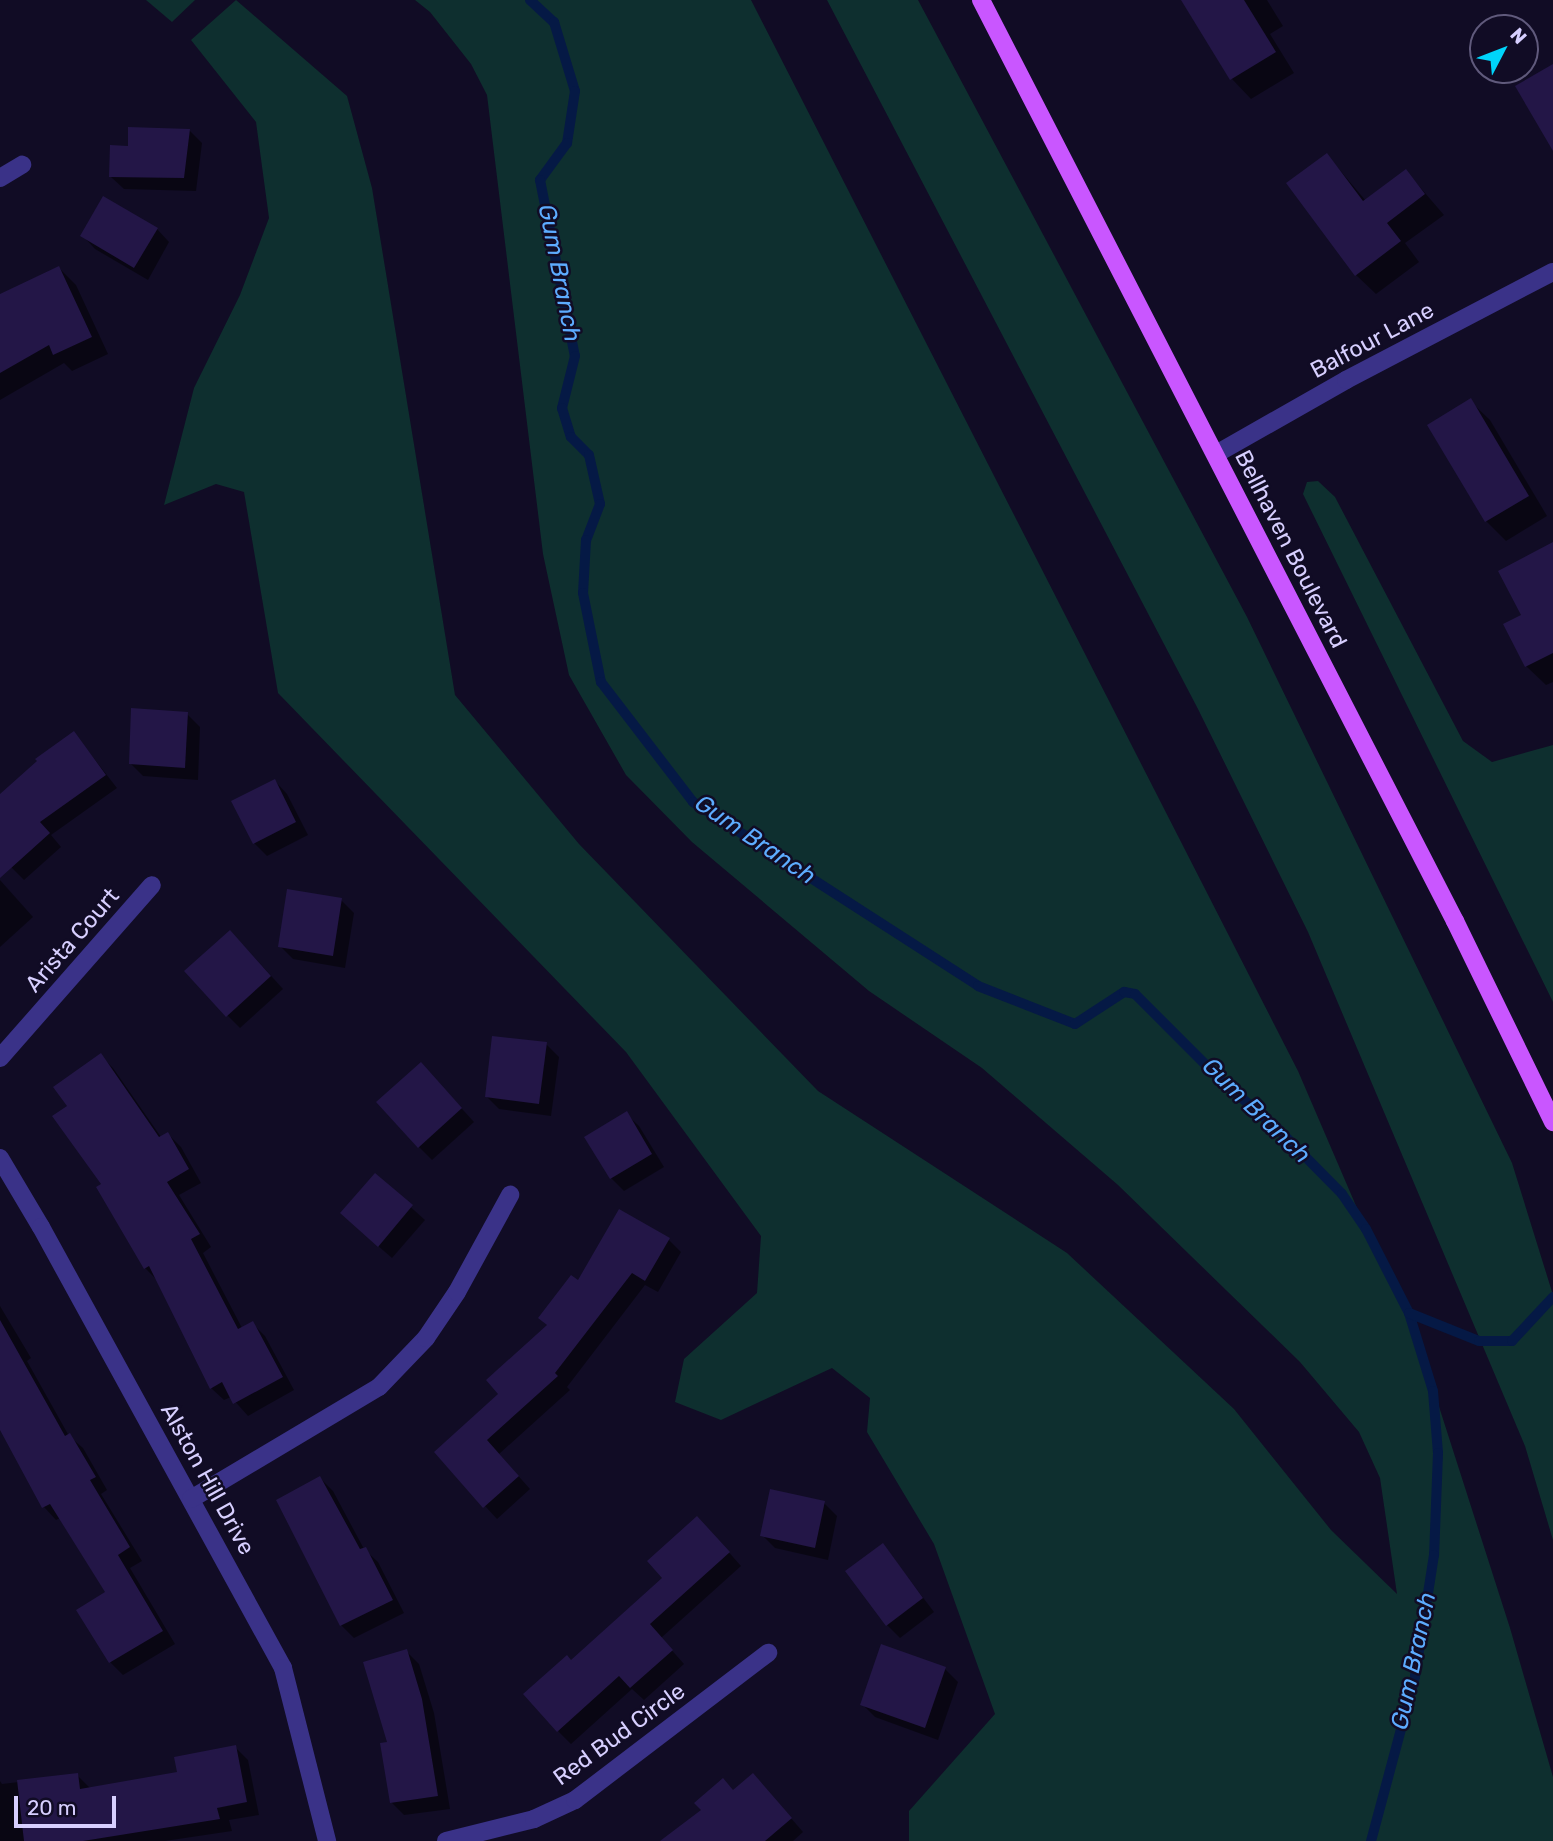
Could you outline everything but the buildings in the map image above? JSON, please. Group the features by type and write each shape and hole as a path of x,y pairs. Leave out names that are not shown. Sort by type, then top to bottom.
{"main road":[{"name":"Bellhaven Boulevard","path":"981,0 1455,921 1553,1122"}],"street":[{"path":"0,178 22,165"},
{"name":"Balfour Lane","path":"1216,454 1346,380 1553,272"},
{"name":"Arista Court","path":"0,1058 152,886"},
{"name":"Alston Hill Drive","path":"0,1158 41,1227 283,1668 327,1841"},
{"path":"191,1499 379,1387 426,1338 457,1292 510,1195"},
{"name":"Red Bud Circle","path":"446,1841 534,1819 575,1800 768,1653"}],"green space":[{"path":"146,0 195,0 172,22"},
{"path":"236,0 347,96 372,188 455,695 579,844 818,1091 1067,1253 1234,1409 1331,1530 1397,1594 1380,1478 1359,1432 1300,1362 1118,1185 982,1068 869,991 692,842 626,775 569,675 543,554 487,95 471,64 430,12 415,0 751,0 1298,1071 1366,1229 1409,1313 1510,1628 1553,1777 1553,1841 909,1841 909,1811 995,1714 934,1544 867,1432 870,1398 832,1368 721,1420 675,1402 684,1359 757,1293 761,1236 626,1052 278,693 244,492 216,484 164,505 194,388 240,295 269,218 256,122 191,40"},
{"path":"827,0 918,0 1247,617 1512,1163 1553,1295 1553,1540 1525,1446 1308,932 1198,709"},
{"path":"1318,481 1335,497 1463,741 1492,762 1553,745 1553,1002 1303,494 1307,482"}],"waterway":[{"name":"Gum Branch","path":"530,0 554,22 575,91 567,143 540,180 575,356 562,408 571,437 589,455 600,504 586,540 583,593 601,682 693,802 978,986 1075,1024 1124,992 1135,994 1224,1083 1278,1129 1342,1194 1366,1229 1409,1313 1433,1391 1438,1453 1434,1555 1415,1677 1371,1841"},
{"name":"Gum Branch","path":"1409,1313 1479,1341 1512,1341 1553,1297"}]}
